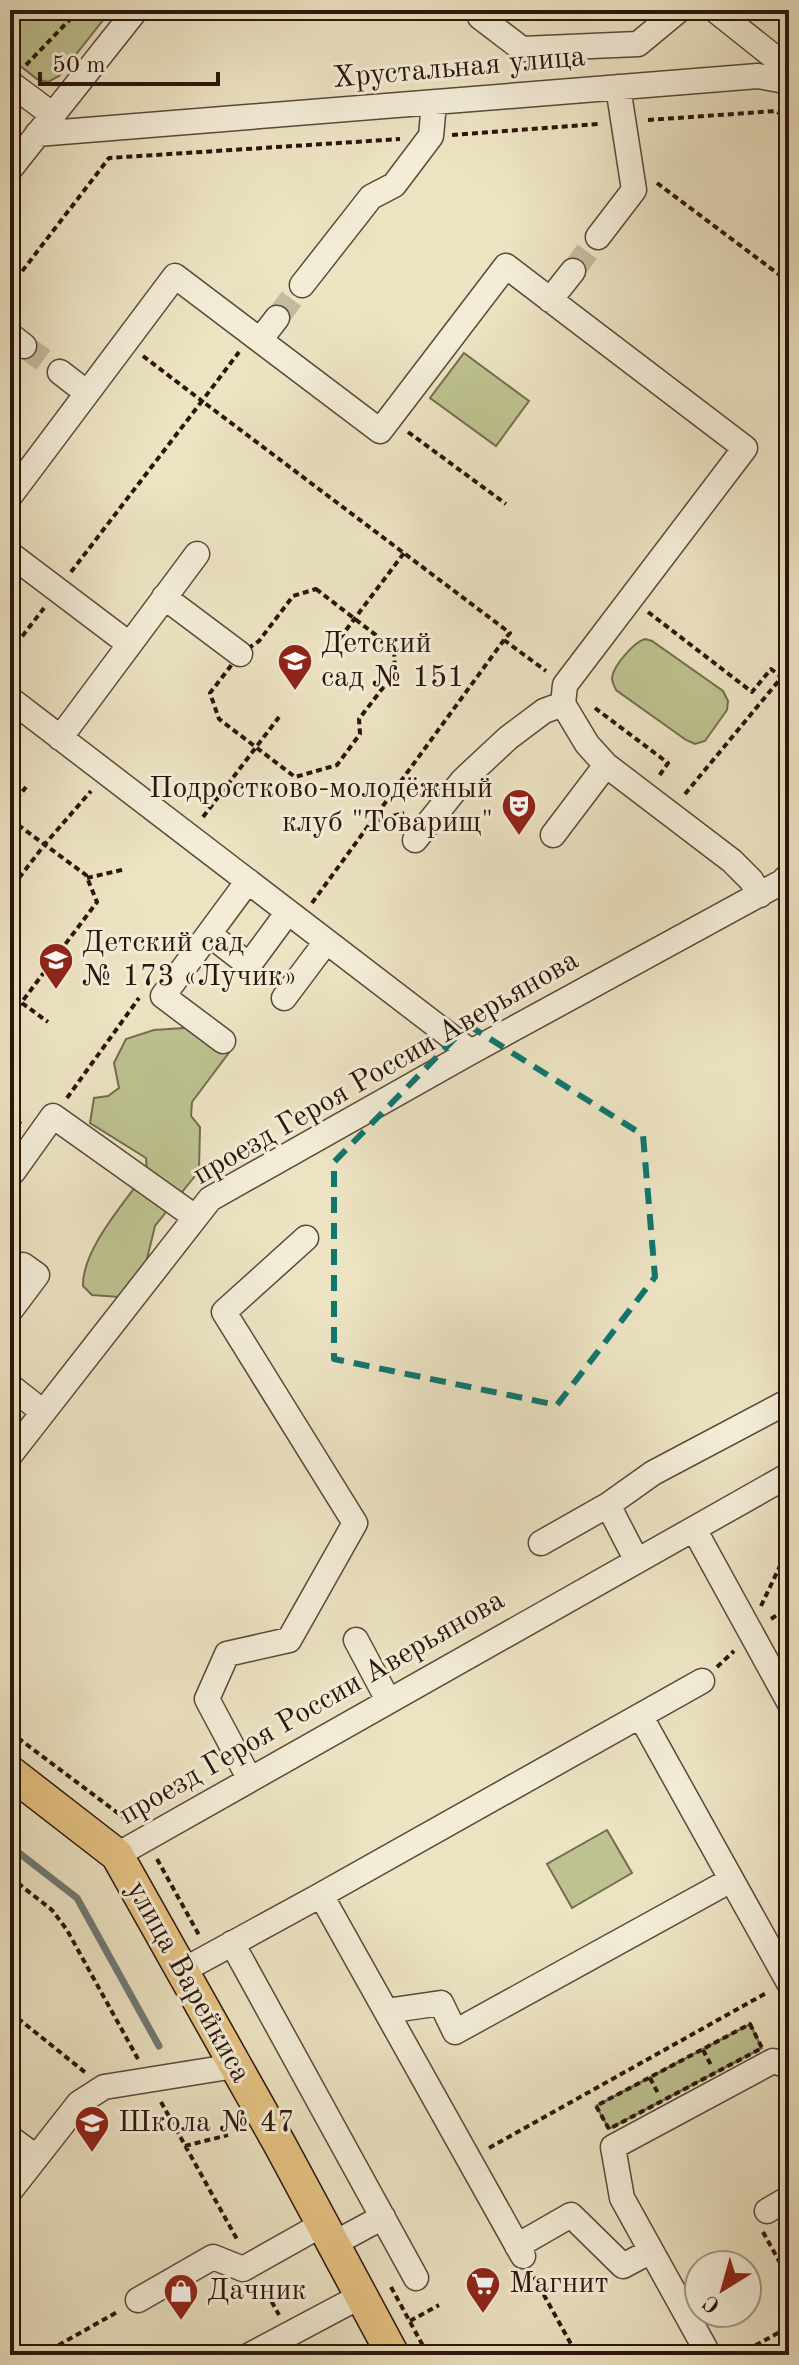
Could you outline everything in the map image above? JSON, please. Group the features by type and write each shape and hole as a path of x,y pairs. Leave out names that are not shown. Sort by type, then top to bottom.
{"main road":[{"name":"улица Варейкиса","path":"10,1772 117,1855 393,2355"}],"street":[{"path":"10,169 136,10"},
{"path":"480,17 522,49 638,44 679,10"},
{"path":"715,10 785,72"},
{"name":"Хрустальная улица","path":"45,125 434,103 785,72"},
{"path":"15,77 45,125"},
{"path":"598,237 634,190 618,87"},
{"path":"302,285 371,197 394,185 431,136 434,103"},
{"path":"10,496 175,276 380,431 506,266 745,448 630,599 564,695 508,738 463,780 415,840"},
{"path":"550,300 573,271"},
{"path":"256,337 277,318"},
{"path":"60,372 87,393"},
{"path":"10,554 129,644"},
{"path":"60,738 197,554"},
{"path":"164,597 240,654"},
{"path":"564,695 587,744 606,765 732,861 751,880 760,895"},
{"path":"10,699 469,1053"},
{"path":"553,835 606,765"},
{"path":"223,1041 163,996 248,881"},
{"name":"проезд Героя России Аверьянова","path":"10,1455 210,1199 469,1053 787,883"},
{"path":"209,934 249,965 293,916"},
{"path":"284,998 326,942"},
{"path":"13,1172 53,1116 195,1217"},
{"path":"249,1778 207,1699 227,1654 289,1640 355,1523 224,1312 306,1238"},
{"path":"10,1311 37,1275 23,1265"},
{"path":"10,1386 43,1412"},
{"path":"541,1543 608,1505 653,1473 789,1401"},
{"name":"проезд Героя России Аверьянова","path":"117,1855 789,1475"},
{"path":"608,1505 637,1561"},
{"path":"694,1529 780,1663 789,1702"},
{"path":"356,1640 388,1700"},
{"path":"182,1971 702,1681"},
{"path":"641,1717 788,1982"},
{"path":"386,2011 441,2003 455,2032 731,1880"},
{"path":"321,1895 520,2251 571,2215 623,2266 651,2251"},
{"path":"232,1943 416,2278"},
{"path":"705,2348 622,2198 613,2147 773,2061 789,2066"},
{"path":"10,2191 79,2103 104,2087 235,2066"},
{"path":"10,2138 36,2157"},
{"path":"763,2218 789,2198"},
{"path":"138,2300 213,2257 243,2269 328,2234 383,2217"},
{"path":"250,2355 361,2296"}],"path":[{"path":"15,77 79,10"},
{"path":"10,287 109,158 776,111 789,120"},
{"path":"630,162 789,282"},
{"path":"10,652 202,401 256,337"},
{"path":"125,342 510,633 293,916"},
{"path":"390,418 506,504"},
{"path":"334,646 404,553"},
{"path":"316,589 394,649 395,672 359,719 360,734 337,765 295,777 219,719 210,693 240,654 259,641 293,596 316,589"},
{"path":"630,599 752,692 771,669 789,683"},
{"path":"504,640 564,695 668,763 651,787"},
{"path":"685,794 782,677"},
{"path":"188,836 279,717"},
{"path":"19,878 97,784"},
{"path":"10,807 26,787"},
{"path":"10,819 86,875 97,902 22,1003 10,1014"},
{"path":"87,878 126,869"},
{"path":"53,1116 143,992"},
{"path":"22,1003 48,1022"},
{"path":"10,1877 52,1910 67,1930 290,2334"},
{"path":"468,2160 788,1982"},
{"path":"10,2012 104,2087"},
{"path":"750,2024 762,2048 715,2073 609,2129 596,2106 750,2024"},
{"path":"702,2049 715,2073"},
{"path":"650,2077 662,2101"},
{"path":"185,2146 228,2135"},
{"path":"763,2218 789,2279"},
{"path":"520,2251 577,2355"},
{"path":"41,2355 138,2300"},
{"path":"410,2321 439,2305"},
{"path":"738,2355 789,2327"}],"highlighted area":[{"path":"468,1025 643,1135 655,1277 557,1405 334,1359 334,1162"}],"green space":[{"path":"10,10 111,10 59,76 48,82 37,79 10,58"},
{"path":"464,353 529,401 496,446 430,398"},
{"path":"645,639 723,691 728,701 727,710 705,741 695,744 686,740 616,690 612,678 616,667 630,649"},
{"path":"213,1029 234,1046 192,1102 191,1116 200,1127 199,1171 155,1226 142,1279 119,1297 92,1295 83,1286 97,1241 147,1171 146,1158 90,1123 94,1098 108,1096 119,1088 114,1063 126,1039 154,1030"},
{"path":"607,1830 632,1873 572,1908 547,1864"},
{"path":"750,2024 762,2048 609,2129 596,2106"}],"waterway":[{"path":"10,1846 77,1898 159,2046"}],"tunnel":[{"path":"573,271 598,237"},
{"path":"277,318 302,285"},
{"path":"24,346 60,372"}],"place":[{"name":"Детский сад № 151","path":"295,692"},
{"name":"Подростково-молодёжный клуб \"Товарищ\"","path":"519,837"},
{"name":"Детский сад № 173 «Лучик»","path":"56,991"},
{"name":"Школа № 47","path":"92,2154"},
{"name":"Магнит","path":"483,2315"},
{"name":"Дачник","path":"181,2322"}]}
